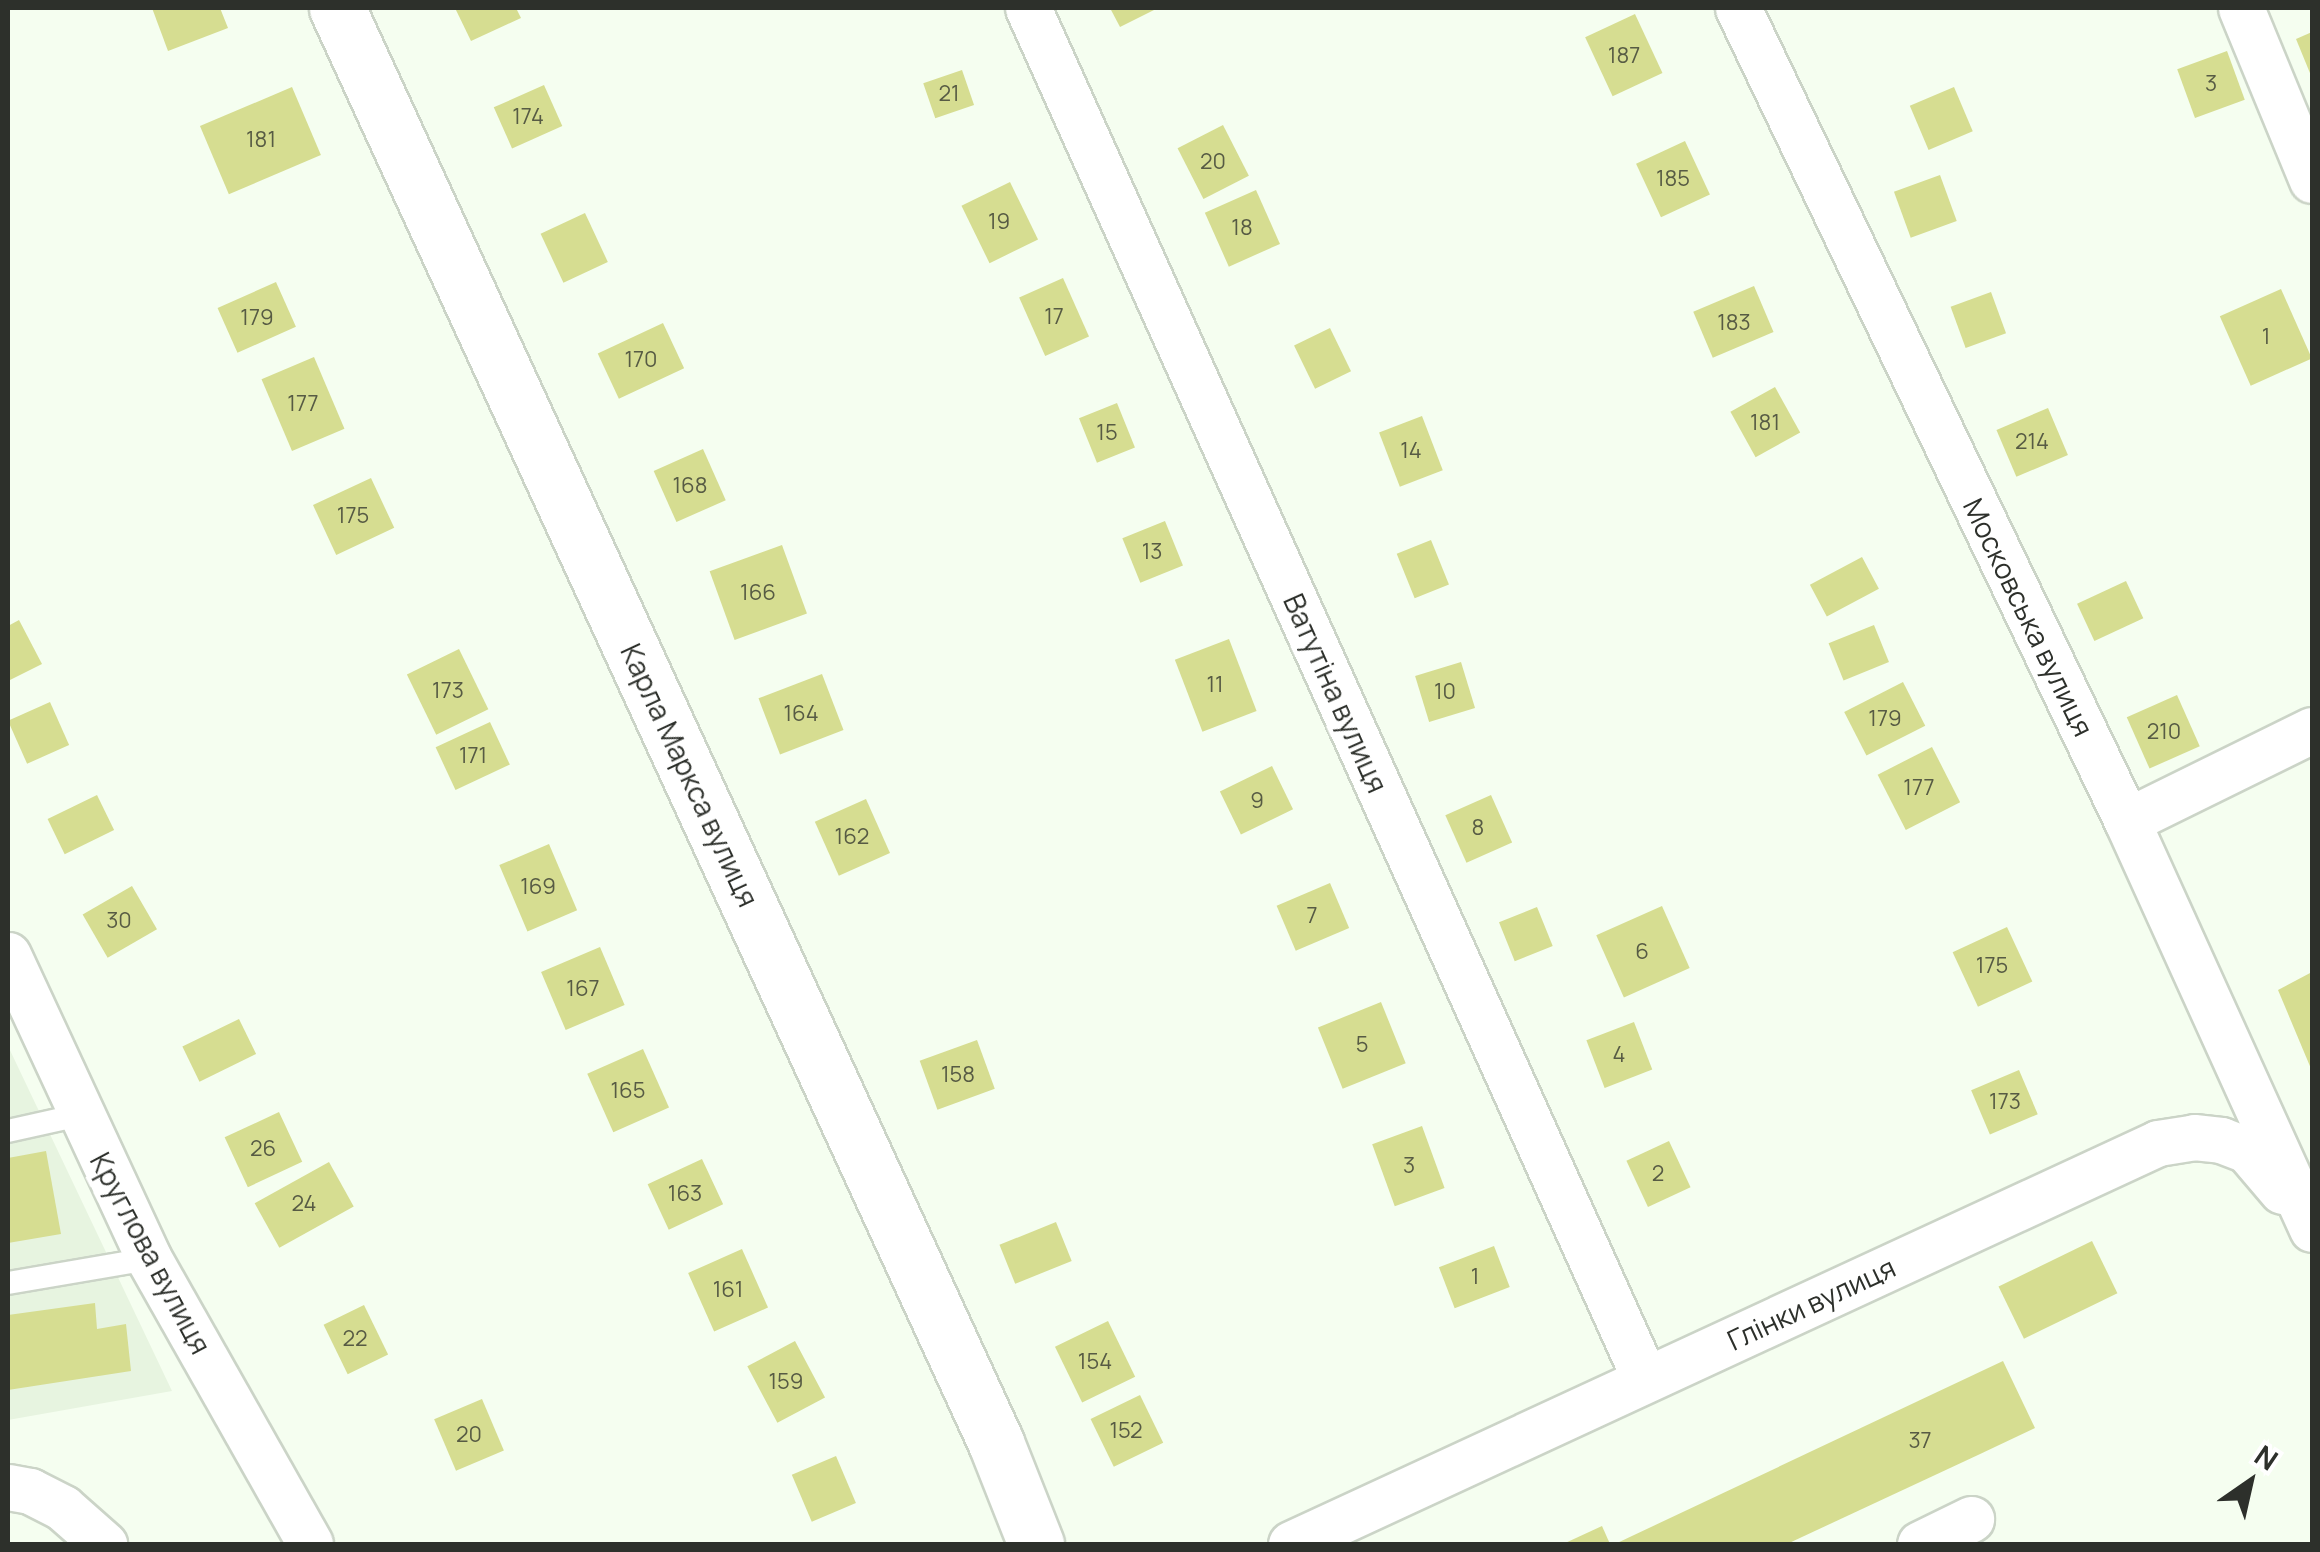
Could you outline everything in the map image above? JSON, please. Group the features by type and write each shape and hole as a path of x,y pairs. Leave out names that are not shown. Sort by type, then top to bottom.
{"street":[{"name":"Карла Маркса вулиця","path":"337,8 963,1372 1036,1544"},
{"name":"Ватутіна вулиця","path":"1028,8 1645,1379"},
{"name":"Московська вулиця","path":"1738,8 2127,820 2312,1227"},
{"path":"2241,8 2312,180"},
{"path":"2127,820 2312,730"},
{"name":"Круглова вулиця","path":"12,975 148,1259 310,1544"},
{"name":"Глінки вулиця","path":"1291,1544 2158,1143 2194,1137 2220,1140 2246,1150 2312,1227"},
{"path":"8,1487 30,1491 63,1508 104,1544"},
{"path":"1920,1544 1971,1519"}],"lane":[{"path":"8,1131 80,1115"},
{"path":"8,1283 148,1259"}],"shaded area":[{"path":"8,1046 172,1391 8,1420"}],"building":[{"path":"152,8 220,8 228,28 168,51"},
{"path":"455,8 516,8 521,18 471,41"},
{"path":"1110,8 1158,8 1120,27"},
{"path":"1635,14 1662,73 1613,96 1585,37"},
{"path":"2312,32 2312,78 2296,39"},
{"path":"2227,51 2245,100 2195,118 2177,69"},
{"path":"962,70 974,105 935,118 923,83"},
{"path":"544,85 562,126 512,148 494,107"},
{"path":"292,87 321,155 229,194 200,126"},
{"path":"1954,87 1973,131 1929,150 1910,106"},
{"path":"1223,125 1249,176 1203,199 1178,148"},
{"path":"1685,141 1710,194 1661,217 1636,164"},
{"path":"1940,175 1957,221 1911,238 1894,192"},
{"path":"1010,182 1038,240 990,263 961,206"},
{"path":"1256,190 1280,244 1229,267 1205,213"},
{"path":"585,213 608,262 563,283 541,234"},
{"path":"1063,278 1089,336 1045,356 1019,298"},
{"path":"276,282 296,327 237,353 218,308"},
{"path":"1754,286 1774,332 1713,358 1693,312"},
{"path":"2281,289 2312,358 2251,386 2220,316"},
{"path":"1991,292 2006,333 1966,348 1951,307"},
{"path":"663,323 684,368 619,399 598,353"},
{"path":"1330,328 1351,371 1315,389 1294,346"},
{"path":"314,357 344,429 292,451 262,379"},
{"path":"1775,387 1800,432 1756,457 1730,412"},
{"path":"1117,403 1135,448 1097,463 1079,418"},
{"path":"2048,408 2068,455 2016,477 1996,430"},
{"path":"1422,416 1443,470 1400,487 1379,432"},
{"path":"703,449 726,500 676,522 654,471"},
{"path":"371,478 394,528 336,555 313,505"},
{"path":"1165,521 1183,566 1140,583 1122,538"},
{"path":"1431,540 1449,585 1415,598 1397,554"},
{"path":"782,545 807,614 735,640 710,571"},
{"path":"1862,557 1879,589 1827,616 1810,585"},
{"path":"2126,581 2143,618 2094,641 2077,604"},
{"path":"19,620 42,664 8,681 8,626"},
{"path":"1874,625 1889,662 1844,680 1829,643"},
{"path":"1229,639 1257,711 1202,732 1175,660"},
{"path":"459,649 488,709 436,735 407,674"},
{"path":"1461,662 1475,708 1429,722 1415,676"},
{"path":"822,674 844,730 780,754 759,698"},
{"path":"1903,682 1925,726 1866,756 1844,712"},
{"path":"2177,695 2200,746 2150,769 2127,717"},
{"path":"50,702 69,745 27,764 8,721"},
{"path":"490,722 510,765 455,790 436,747"},
{"path":"1932,747 1960,802 1906,830 1878,775"},
{"path":"1272,766 1293,809 1241,835 1220,791"},
{"path":"97,795 114,830 65,854 48,819"},
{"path":"1491,795 1512,843 1466,863 1445,815"},
{"path":"866,799 890,853 839,876 815,822"},
{"path":"549,844 577,910 527,931 499,865"},
{"path":"1330,883 1349,928 1296,951 1277,906"},
{"path":"132,886 157,929 108,958 83,914"},
{"path":"1662,906 1690,968 1624,997 1596,935"},
{"path":"1537,907 1553,946 1515,961 1499,922"},
{"path":"2007,927 2032,981 1978,1007 1953,952"},
{"path":"600,947 625,1005 566,1030 541,972"},
{"path":"2312,972 2312,1071 2278,990"},
{"path":"1381,1002 1406,1063 1343,1089 1318,1027"},
{"path":"239,1019 256,1054 199,1082 182,1047"},
{"path":"1634,1022 1652,1070 1605,1088 1586,1040"},
{"path":"977,1040 995,1089 937,1110 920,1061"},
{"path":"643,1049 669,1107 613,1132 587,1074"},
{"path":"2019,1070 2038,1114 1990,1135 1971,1090"},
{"path":"279,1112 302,1162 248,1187 225,1137"},
{"path":"1422,1126 1445,1188 1395,1206 1372,1144"},
{"path":"1669,1141 1691,1187 1648,1207 1626,1161"},
{"path":"46,1151 61,1234 8,1243 8,1158"},
{"path":"702,1159 723,1204 669,1230 648,1184"},
{"path":"329,1162 354,1207 279,1248 255,1203"},
{"path":"1056,1222 1072,1261 1015,1284 999,1245"},
{"path":"2092,1241 2117,1293 2024,1339 1999,1287"},
{"path":"1494,1246 1510,1287 1455,1308 1439,1267"},
{"path":"742,1249 768,1307 714,1331 688,1273"},
{"path":"95,1303 97,1329 126,1324 131,1371 8,1390 8,1315"},
{"path":"364,1305 388,1354 348,1374 324,1325"},
{"path":"1108,1321 1135,1377 1082,1403 1055,1347"},
{"path":"795,1341 825,1398 777,1423 747,1366"},
{"path":"2003,1361 2035,1428 1978,1455 1787,1544 1615,1544"},
{"path":"1140,1395 1163,1443 1114,1467 1091,1419"},
{"path":"482,1399 504,1451 456,1471 434,1419"},
{"path":"836,1456 856,1503 812,1522 792,1475"},
{"path":"1602,1526 1610,1544 1563,1544"}]}
